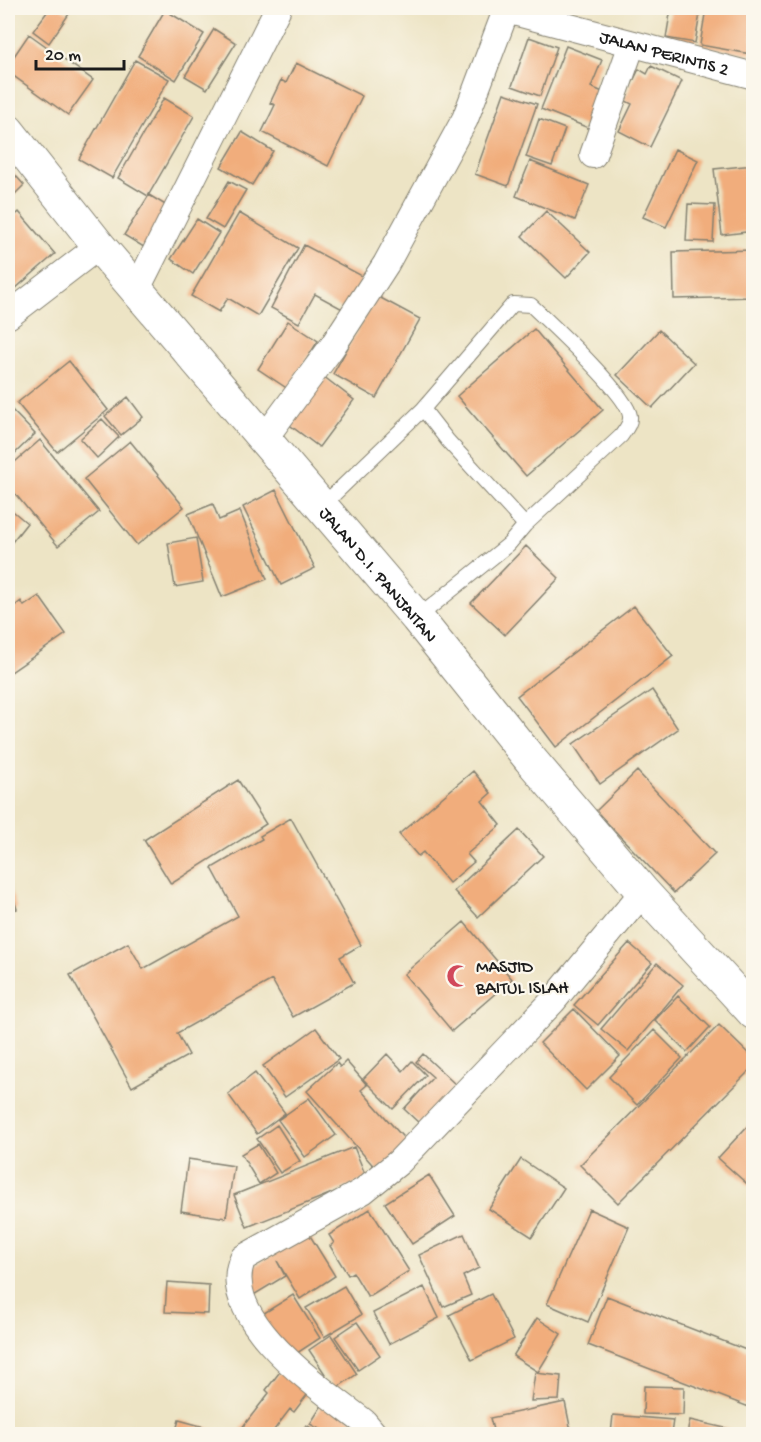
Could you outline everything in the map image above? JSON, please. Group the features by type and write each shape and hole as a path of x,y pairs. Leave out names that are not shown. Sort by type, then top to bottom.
{"street":[{"path":"137,289 278,8"},
{"path":"264,439 332,347 386,264 465,119 507,9"},
{"name":"JALAN PERINTIS 2","path":"507,9 753,76"},
{"path":"593,156 632,44"},
{"name":"JALAN D.I. PANJAITAN","path":"8,131 99,246 417,618 530,759 643,892 753,1013"},
{"path":"8,316 99,246"},
{"path":"374,1434 364,1422 283,1359 263,1336 248,1311 237,1281 238,1268 243,1258 363,1191 399,1162 553,1001 643,892"}],"lane":[{"path":"322,506 423,409 513,304 531,305 610,384 628,408 630,423 621,436 525,525 509,544 417,618"},
{"path":"423,409 448,441 525,525"}],"building":[{"path":"50,8 61,8 69,14 49,43 33,31"},
{"path":"671,8 701,8 695,43 666,38"},
{"path":"706,8 754,8 751,54 700,45"},
{"path":"165,10 204,34 176,80 138,56"},
{"path":"214,29 236,43 207,89 185,76"},
{"path":"29,34 93,80 68,115 8,72 8,65"},
{"path":"529,37 557,47 540,96 512,86"},
{"path":"566,46 602,60 591,87 605,93 591,129 541,109"},
{"path":"135,60 169,79 112,178 79,159"},
{"path":"296,63 362,96 328,166 262,132 275,105 270,103 281,80 286,83"},
{"path":"651,66 682,81 650,147 619,131 632,104 624,100 639,69 647,74"},
{"path":"504,93 537,104 508,186 475,174"},
{"path":"164,98 194,116 148,196 118,178"},
{"path":"539,119 565,129 552,166 526,157"},
{"path":"242,132 273,151 252,185 221,167"},
{"path":"675,149 698,160 666,227 643,217"},
{"path":"530,161 589,185 575,220 516,196"},
{"path":"754,165 754,231 722,235 714,169"},
{"path":"8,167 24,185 8,201"},
{"path":"229,181 246,190 223,229 206,219"},
{"path":"149,195 172,209 147,249 124,235"},
{"path":"688,204 715,205 713,242 686,241"},
{"path":"546,211 590,252 566,278 522,236"},
{"path":"19,212 55,254 8,295 8,222"},
{"path":"239,213 298,248 258,316 228,298 219,312 191,296"},
{"path":"197,219 219,233 193,274 171,259"},
{"path":"304,245 364,277 346,311 315,294 299,323 271,308"},
{"path":"754,250 754,297 674,299 673,252"},
{"path":"377,296 420,319 376,398 333,374"},
{"path":"288,321 318,341 288,389 258,369"},
{"path":"534,329 603,410 526,476 457,396"},
{"path":"659,330 694,363 652,408 617,375"},
{"path":"69,361 108,410 57,452 17,403"},
{"path":"323,376 354,400 319,447 287,423"},
{"path":"128,397 143,417 121,435 105,416"},
{"path":"8,406 35,434 8,460"},
{"path":"102,419 119,437 97,458 80,439"},
{"path":"40,440 99,512 58,546 8,485 8,468"},
{"path":"130,441 184,507 137,545 84,479"},
{"path":"276,490 315,568 281,585 243,507"},
{"path":"213,504 219,520 240,511 267,579 222,597 188,514"},
{"path":"8,507 27,523 8,547"},
{"path":"196,538 203,582 175,587 168,543"},
{"path":"526,546 559,578 505,635 471,603"},
{"path":"39,596 66,634 8,674 8,611 21,601 24,606"},
{"path":"634,606 673,656 556,747 517,696"},
{"path":"652,690 678,729 600,784 573,744"},
{"path":"473,771 491,793 482,801 501,825 467,854 474,862 449,883 423,852 418,856 399,834"},
{"path":"637,771 715,854 674,893 596,811"},
{"path":"238,780 266,824 171,884 144,840"},
{"path":"291,818 361,945 340,957 354,983 293,1017 272,980 177,1033 189,1055 132,1087 70,975 128,943 143,969 238,916 212,868 262,839 260,836"},
{"path":"519,830 543,856 478,917 454,891"},
{"path":"8,882 17,909 8,912"},
{"name":"MASJID BAITUL ISLAH","path":"464,922 512,979 452,1031 404,974"},
{"path":"629,943 652,963 598,1025 574,1005"},
{"path":"657,963 683,985 628,1051 601,1029"},
{"path":"678,996 710,1027 687,1052 655,1020"},
{"path":"574,1009 620,1056 586,1090 540,1043"},
{"path":"719,1025 754,1059 754,1066 618,1203 580,1165"},
{"path":"316,1028 339,1059 285,1097 263,1066"},
{"path":"654,1030 682,1058 637,1105 609,1077"},
{"path":"387,1054 403,1071 412,1061 426,1075 393,1109 363,1079"},
{"path":"423,1054 456,1085 420,1124 404,1109 433,1077 416,1062"},
{"path":"346,1061 367,1085 361,1090 409,1144 378,1171 307,1091 337,1063 340,1067"},
{"path":"255,1073 285,1113 257,1134 228,1094"},
{"path":"309,1098 336,1135 305,1157 278,1120"},
{"path":"754,1119 754,1190 718,1158"},
{"path":"277,1125 300,1161 280,1173 257,1139"},
{"path":"258,1144 276,1173 259,1184 241,1154"},
{"path":"354,1147 367,1179 247,1227 234,1195"},
{"path":"188,1159 234,1166 226,1218 181,1211"},
{"path":"521,1159 564,1188 532,1237 489,1209"},
{"path":"429,1175 455,1216 412,1244 385,1203"},
{"path":"370,1209 409,1271 368,1297 353,1272 348,1275 330,1246 334,1243 329,1235"},
{"path":"589,1209 629,1227 588,1322 547,1304"},
{"path":"309,1234 335,1276 300,1299 277,1261 285,1276 252,1296 239,1275"},
{"path":"464,1234 479,1268 463,1276 471,1295 443,1307 419,1255"},
{"path":"167,1282 209,1285 208,1314 165,1312"},
{"path":"344,1286 361,1315 324,1337 306,1308"},
{"path":"424,1287 439,1318 389,1344 373,1313"},
{"path":"491,1294 514,1339 472,1360 449,1315"},
{"path":"293,1295 320,1338 288,1359 261,1315"},
{"path":"607,1296 754,1353 754,1409 588,1345"},
{"path":"537,1318 561,1334 538,1372 513,1356"},
{"path":"357,1322 380,1355 358,1370 335,1337"},
{"path":"331,1335 357,1374 335,1389 309,1350"},
{"path":"282,1369 310,1391 294,1412 290,1409 271,1434 249,1434 241,1429 269,1393 266,1390"},
{"path":"535,1373 561,1376 559,1400 531,1401"},
{"path":"644,1386 684,1387 683,1415 643,1414"},
{"path":"324,1402 361,1425 356,1434 328,1434 310,1424"},
{"path":"565,1402 571,1431 554,1434 494,1434 490,1418"},
{"path":"613,1415 673,1420 671,1434 611,1434"},
{"path":"179,1420 230,1434 175,1434"},
{"path":"690,1420 751,1434 687,1434"},
{"path":"306,1425 321,1434 300,1434"}],"place":[{"name":"MASJID BAITUL ISLAH","path":"458,976"}]}
